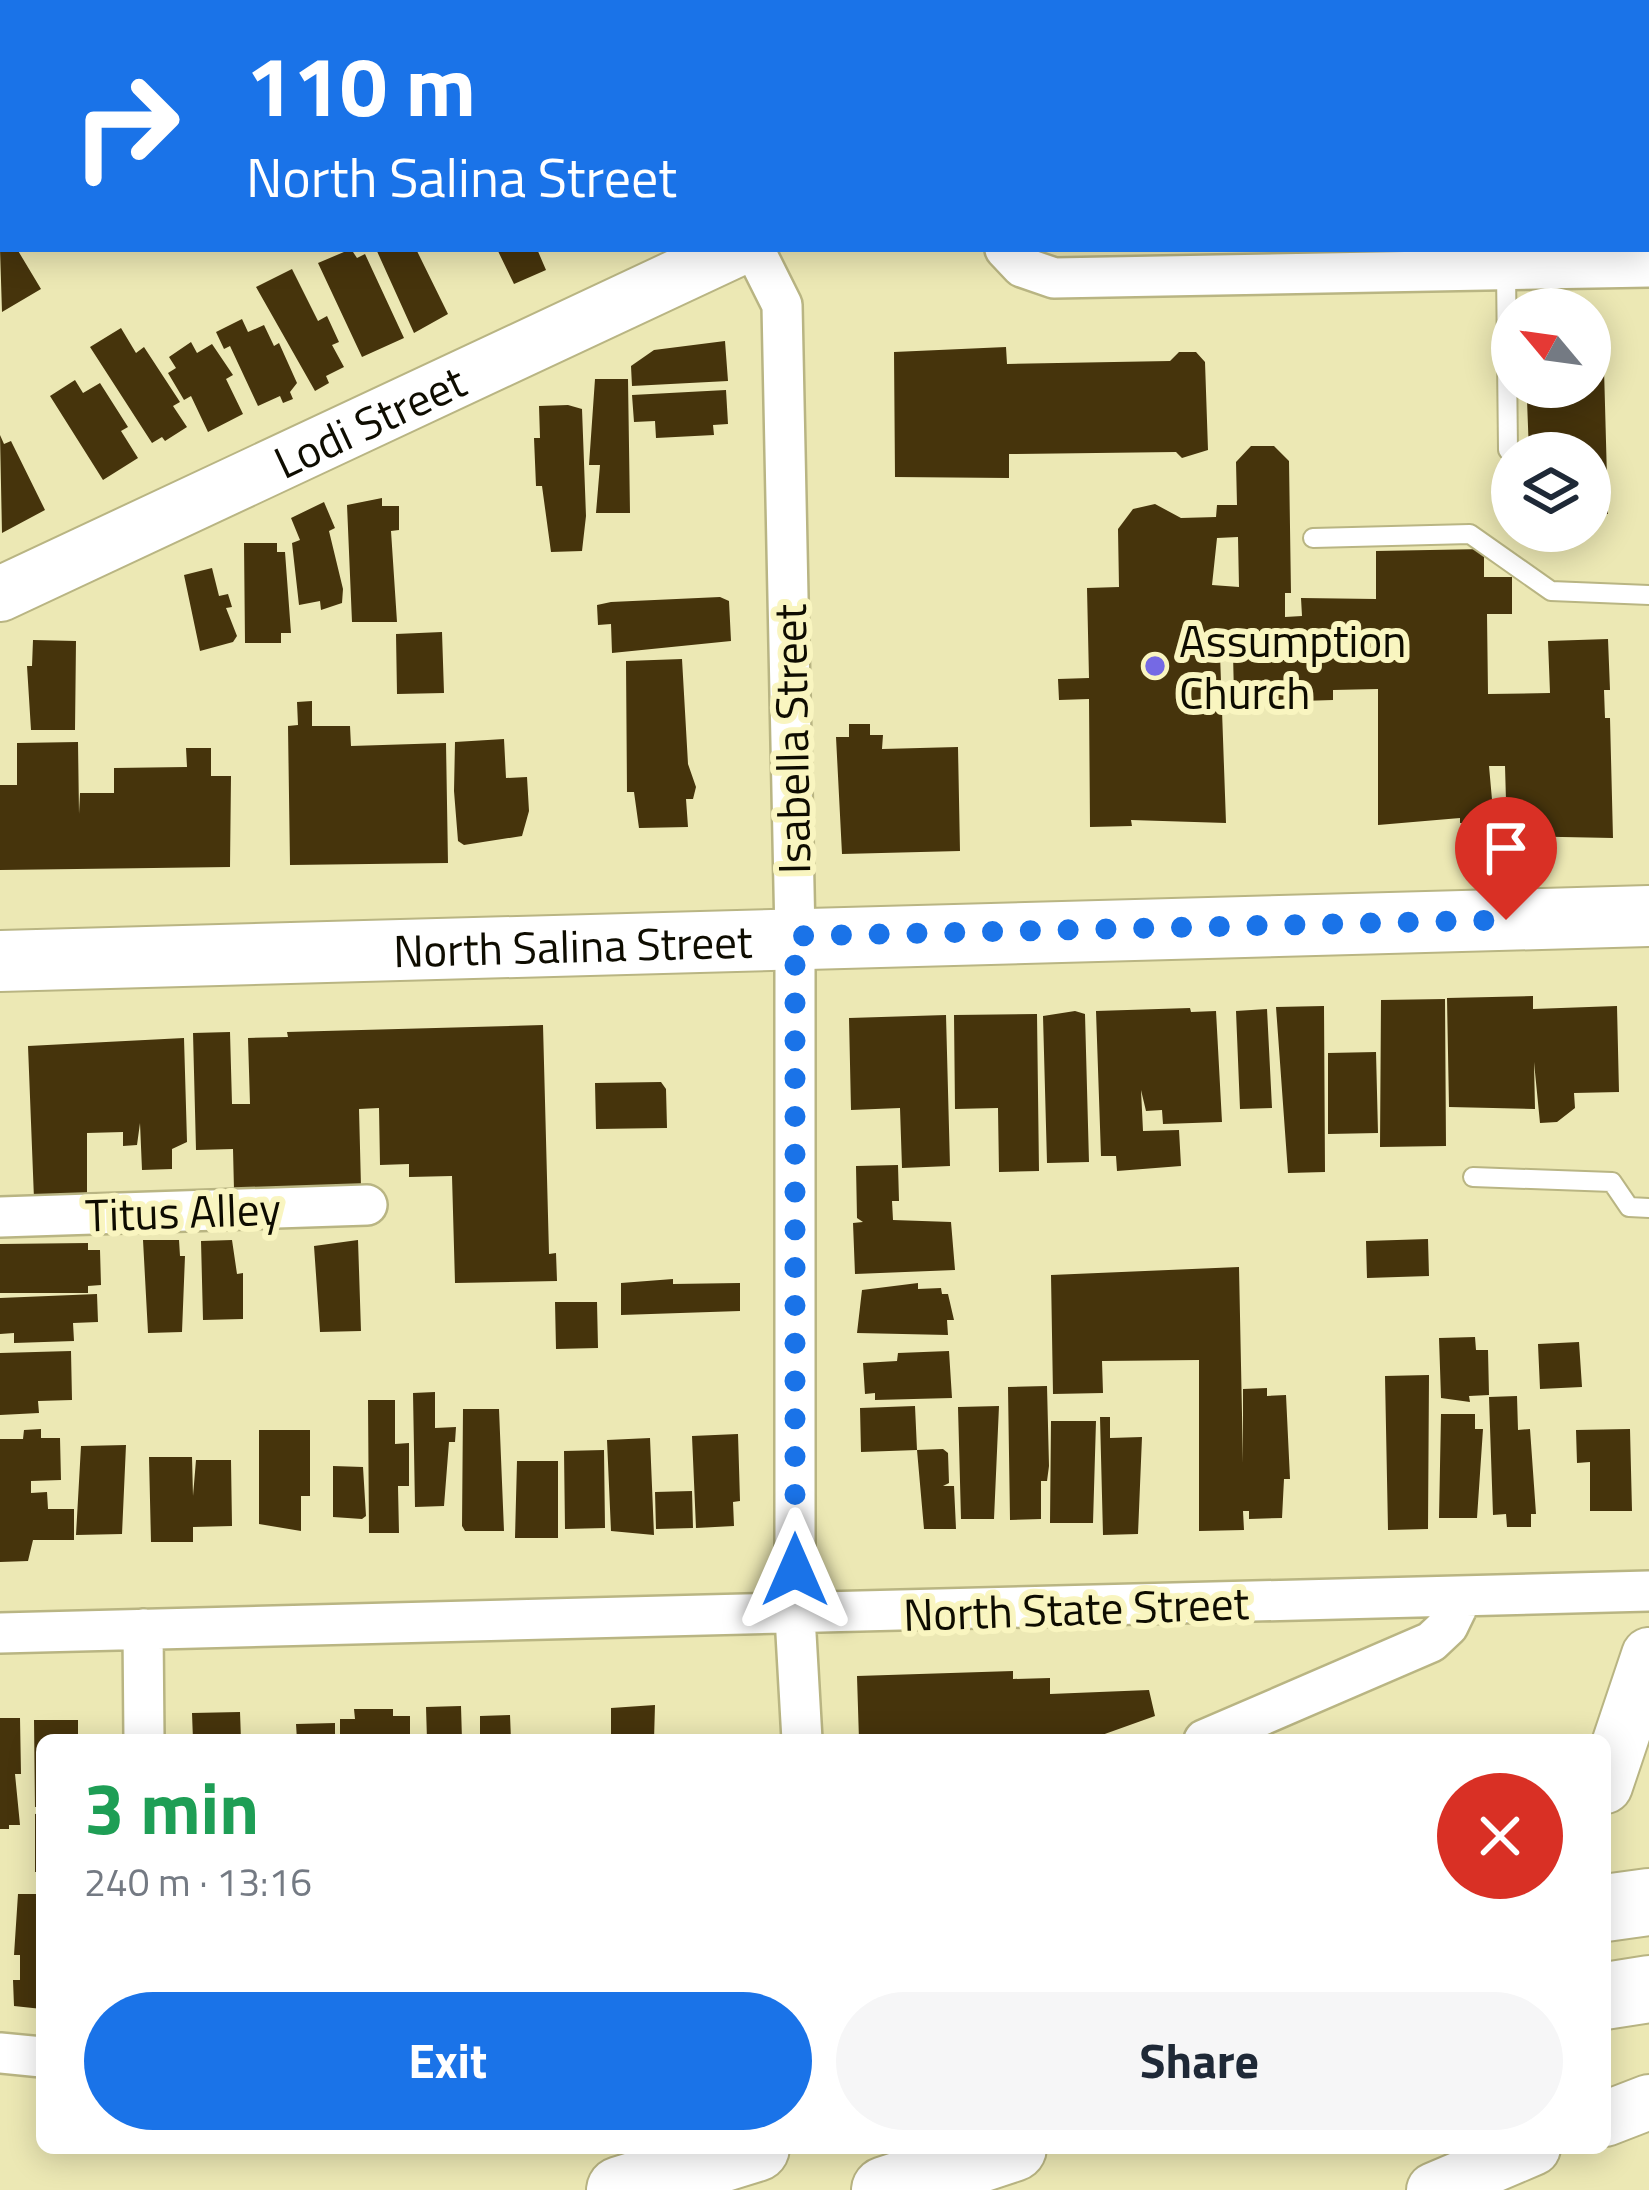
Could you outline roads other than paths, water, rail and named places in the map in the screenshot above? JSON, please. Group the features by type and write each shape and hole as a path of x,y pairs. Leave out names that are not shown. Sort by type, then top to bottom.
{"highway":[{"path":"1611,1907 1649,1902"},
{"path":"1611,1995 1649,1989"},
{"path":"620,2190 737,2154"},
{"path":"885,2190 995,2154"}],"main road":[{"name":"North Salina Street","path":"0,961 1649,916"}],"street":[{"name":"Lodi Street","path":"0,594 731,252"},
{"name":"Isabella Street","path":"756,252 782,305 795,936 795,1616 802,1734"},
{"path":"1008,252 1022,267 1054,278 1649,267"},
{"name":"Titus Alley","path":"0,1217 367,1205"},
{"name":"North State Street","path":"0,1633 1649,1592"},
{"path":"1218,1734 1431,1642 1448,1626 1462,1597"},
{"path":"143,1629 144,1734"},
{"path":"1611,1768 1643,1672"},
{"path":"0,2053 36,2056"},
{"path":"1611,2117 1649,2102"},
{"path":"1434,2190 1502,2163"}],"lane":[{"path":"1506,270 1508,432"},
{"path":"1313,538 1470,535 1551,591 1649,596"},
{"path":"1473,1178 1612,1182 1629,1207 1649,1208"}],"place":[{"name":"Assumption Church","path":"1155,666"}]}
